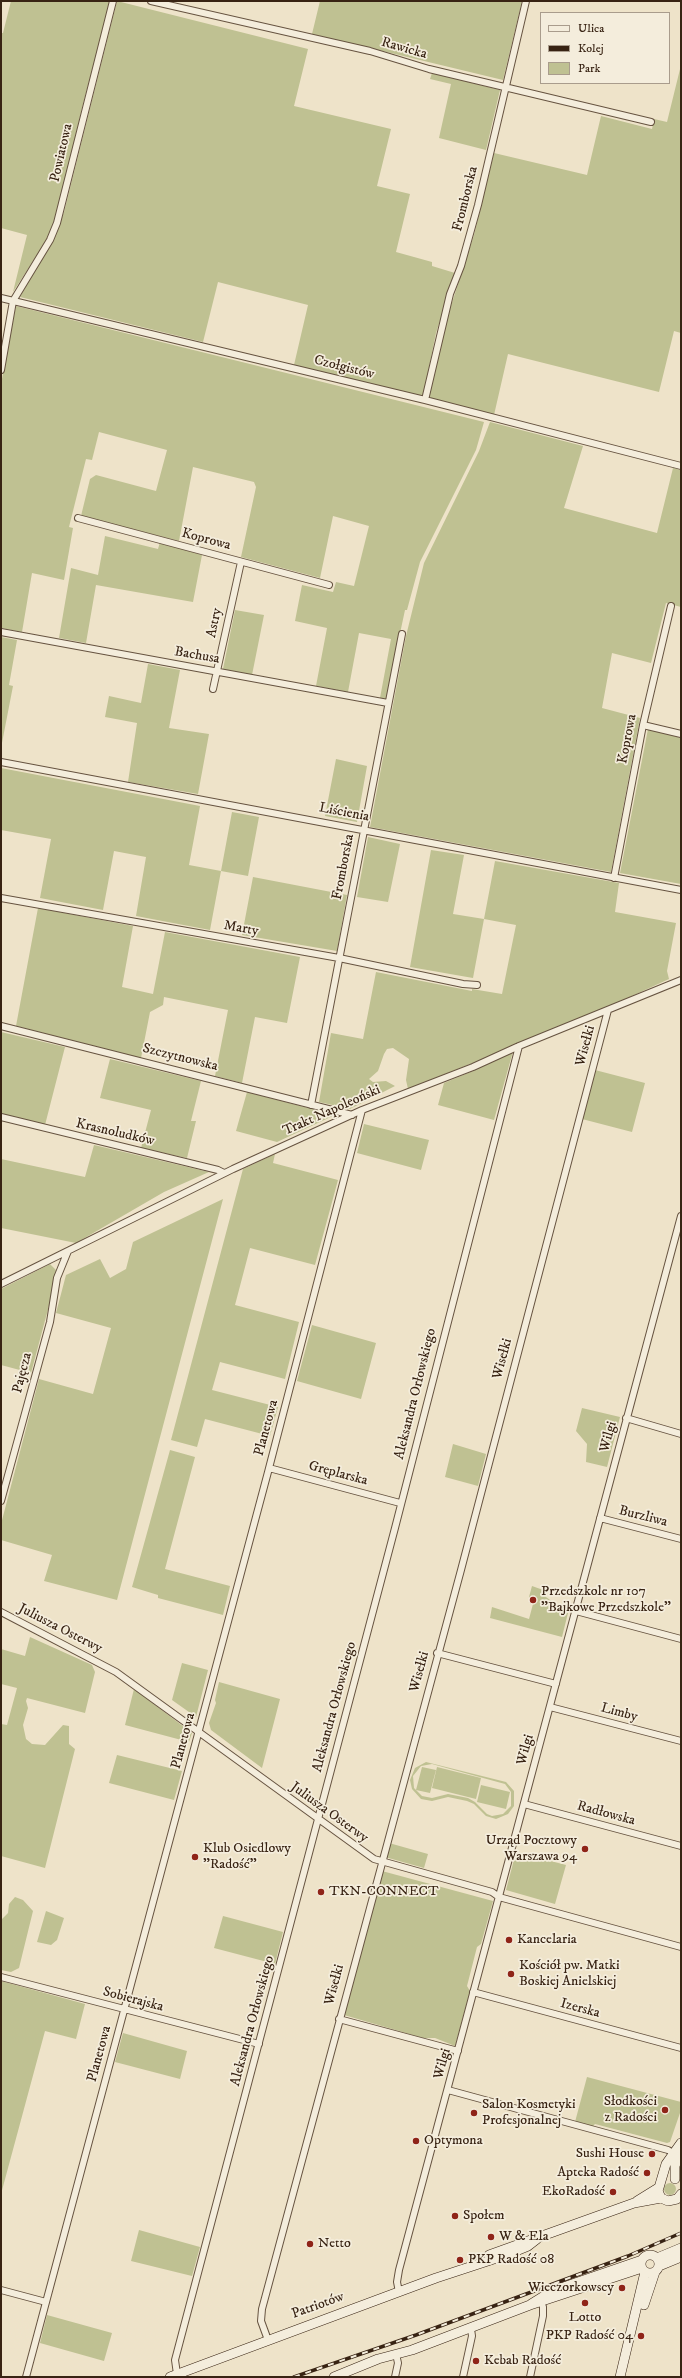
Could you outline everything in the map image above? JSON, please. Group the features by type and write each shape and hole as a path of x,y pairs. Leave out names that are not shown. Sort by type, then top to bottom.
{"main road":[{"path":"679,2182 675,2166 677,2152 681,2143"},
{"path":"661,2198 659,2185 666,2164 677,2152"},
{"name":"Patriotów","path":"634,2203 659,2185 666,2178 679,2182"},
{"name":"Patriotów","path":"174,2376 476,2263 503,2249 537,2239 634,2203 661,2198 671,2202 677,2199 681,2194"},
{"path":"620,2377 629,2344 657,2265 681,2248"},
{"path":"629,2344 643,2266 649,2255 657,2265"},
{"path":"334,2377 470,2328 541,2300 643,2266 657,2265 681,2257"}],"street":[{"name":"Powiatowa","path":"1,370 14,301 50,240 57,223 113,1"},
{"name":"Rawicka","path":"150,1 370,51 429,69 651,122"},
{"name":"Fromborska","path":"424,400 442,320 450,294 462,266 478,205 504,87 526,1"},
{"name":"Czołgistów","path":"1,298 424,400 681,466"},
{"name":"Koprowa","path":"78,518 329,584"},
{"name":"Astry","path":"213,689 241,562"},
{"name":"Koprowa","path":"614,878 643,725 671,606"},
{"name":"Bachusa","path":"1,632 388,703"},
{"name":"Fromborska","path":"311,1105 402,634"},
{"path":"643,725 681,734"},
{"name":"Liścienia","path":"1,762 364,829 681,890"},
{"name":"Marty","path":"1,898 339,958 463,984 477,985"},
{"name":"Trakt Napoleoński","path":"1,1284 224,1173 362,1110 473,1067 519,1046 681,980"},
{"name":"Wisełki","path":"268,2340 261,2316 273,2267 608,1010"},
{"name":"Szczytnowska","path":"1,1026 352,1115"},
{"name":"Aleksandra Orłowskiego","path":"174,2376 175,2360 318,1820 519,1046"},
{"name":"Planetowa","path":"26,2377 269,1468 362,1110"},
{"name":"Krasnoludków","path":"1,1117 218,1170 224,1173"},
{"name":"Wilgi","path":"399,2292 397,2282 399,2270 576,1611 626,1418 680,1228 681,1216"},
{"name":"Pajęcza","path":"1,1502 50,1322 57,1278 68,1251"},
{"path":"626,1418 681,1434"},
{"name":"Gręplarska","path":"269,1468 400,1504"},
{"name":"Burzliwa","path":"600,1518 681,1539"},
{"path":"576,1611 681,1639"},
{"name":"Juliusza Osterwy","path":"1,1612 116,1672 199,1730 365,1854 381,1862 492,1892 499,1897 681,1947"},
{"path":"437,1653 556,1684"},
{"name":"Limby","path":"550,1707 681,1741"},
{"name":"Radłowska","path":"524,1804 681,1846"},
{"name":"Sobierajska","path":"1,1977 259,2044"},
{"name":"Izerska","path":"473,1992 681,2048"},
{"path":"338,2019 458,2051"},
{"path":"448,2090 677,2152"},
{"path":"1,2290 46,2302"},
{"path":"530,2377 543,2316 541,2300"},
{"path":"463,2377 472,2336 470,2328"},
{"path":"395,2377 398,2363 396,2354"}],"green space":[{"path":"11,1 110,1 82,108 55,223 48,238 13,292 27,235 1,228 1,33 3,33"},
{"path":"117,1 308,49 294,106 391,129 377,186 410,194 396,252 432,262 432,266 455,273 436,333 423,397 294,365 308,305 218,282 203,342 20,297 58,227 64,212"},
{"path":"320,1 522,1 503,80 312,34"},
{"path":"681,65 681,333 674,331 659,392 508,354 494,415 426,398 445,324 474,235 494,153 587,175 601,116 652,129 654,119 667,122"},
{"path":"432,73 500,90 486,150 439,138 451,84 430,79"},
{"path":"16,306 484,422 476,450 420,562 407,610 405,610 386,699 380,698 391,639 359,633 348,692 316,686 327,628 295,621 302,585 333,592 336,582 354,586 369,526 333,516 320,578 241,557 256,487 254,482 193,467 179,541 81,516 90,479 96,475 156,491 167,450 99,432 92,460 86,459 69,527 73,528 64,580 32,573 22,632 1,628 1,384"},
{"path":"490,422 583,446 564,508 657,533 673,468 681,470 681,607 666,603 651,663 612,653 602,708 640,718 611,872 370,827 406,636 424,563 479,451"},
{"path":"105,536 158,549 160,542 202,555 193,602 96,585 86,643 59,638 71,568 98,575"},
{"path":"235,610 264,615 252,675 223,669"},
{"path":"1,637 17,640 9,685 13,686 1,748"},
{"path":"148,664 180,670 169,728 209,734 198,794 128,782 137,723 105,717 109,696 141,703"},
{"path":"648,729 681,738 681,884 620,873"},
{"path":"336,759 367,766 357,822 325,816"},
{"path":"1,768 200,806 189,865 221,871 210,930 136,916 146,857 114,851 103,910 40,898 51,839 1,830"},
{"path":"232,812 259,817 248,876 221,871"},
{"path":"368,837 400,844 388,902 357,897"},
{"path":"431,850 464,855 453,914 484,919 473,978 410,967"},
{"path":"495,861 619,883 615,912 676,923 667,971 669,979 608,1007 515,1044 494,1120 438,1105 444,1083 473,1071 470,1064 408,1089 406,1080 409,1059 393,1048 387,1049 378,1071 369,1079 373,1082 386,1081 395,1086 350,1109 319,1102 331,1033 363,1039 376,972 472,991 472,989 502,994 516,925 484,919"},
{"path":"253,877 347,895 337,951 242,935"},
{"path":"38,908 133,926 122,987 153,994 165,932 300,957 287,1023 255,1017 242,1083 215,1076 228,1010 164,997 163,1005 150,1012 141,1058 16,1026"},
{"path":"1,1032 65,1047 45,1125 1,1114"},
{"path":"110,1059 201,1081 191,1121 196,1121 187,1158 141,1148 151,1110 100,1098"},
{"path":"595,1070 645,1083 632,1132 582,1119"},
{"path":"247,1092 335,1115 277,1142 236,1131"},
{"path":"364,1124 429,1140 421,1170 357,1153"},
{"path":"94,1145 209,1172 164,1192 76,1243 1,1228 1,1159 85,1177"},
{"path":"275,1154 273,1163 338,1180 315,1265 250,1248 235,1305 299,1322 285,1379 220,1362 212,1390 278,1407 270,1436 205,1419 197,1447 171,1440 243,1169"},
{"path":"223,1199 117,1600 44,1581 52,1555 1,1540 1,1524 39,1379 93,1394 111,1328 56,1313 66,1275 100,1259 110,1278 126,1269 133,1242"},
{"path":"50,1264 56,1270 54,1287 31,1373 1,1365 1,1289"},
{"path":"312,1325 376,1343 361,1399 297,1381"},
{"path":"582,1408 620,1417 607,1467 586,1462 587,1444 576,1431"},
{"path":"453,1444 486,1454 478,1486 445,1477"},
{"path":"170,1450 195,1457 165,1569 230,1586 223,1615 158,1598 158,1595 132,1587"},
{"path":"532,1586 546,1591 546,1597 568,1613 562,1637 490,1618 492,1607 529,1619 533,1604 529,1597"},
{"path":"30,1637 92,1665 95,1672 85,1713 27,1698 26,1701 28,1708 23,1725 26,1739 32,1744 45,1745 63,1725 69,1726 69,1744 75,1749 45,1868 1,1856 1,1724 7,1725 17,1688 1,1684 1,1649 25,1656"},
{"path":"182,1663 208,1670 196,1717 172,1700"},
{"path":"219,1682 280,1699 262,1768 211,1730 209,1723 216,1703 215,1700"},
{"path":"134,1689 192,1733 189,1742 125,1725"},
{"path":"117,1755 182,1771 174,1800 109,1783"},
{"path":"426,1762 506,1782 514,1791 514,1806 508,1814 496,1819 486,1816 474,1804 467,1801 448,1797 432,1801 421,1799 412,1789 410,1780 415,1768","holes":["432,1764 505,1784 511,1792 511,1806 503,1814 492,1816 487,1814 475,1802 468,1798 448,1794 432,1798 422,1796 414,1788 413,1776 421,1766"]},
{"path":"422,1767 436,1770 430,1793 416,1790"},
{"path":"437,1767 481,1778 476,1799 432,1788"},
{"path":"481,1785 510,1792 506,1809 477,1802"},
{"path":"389,1843 428,1854 424,1868 385,1857"},
{"path":"516,1852 566,1865 555,1904 506,1890"},
{"path":"382,1871 493,1901 481,1944 477,1947 467,1986 470,1991 455,2046 435,2038 423,2038 344,2015"},
{"path":"15,1897 23,1900 33,1911 19,1968 11,1972 1,1970 1,1920 8,1913 9,1904"},
{"path":"46,1911 64,1918 57,1940 51,1945 37,1942"},
{"path":"223,1916 283,1932 275,1964 214,1948"},
{"path":"1,1981 85,2004 76,2039 45,2031 1,2194"},
{"path":"123,2033 187,2051 180,2079 115,2062"},
{"path":"587,2077 681,2102 681,2110 670,2142 667,2143 595,2124 592,2127 575,2122"},
{"path":"668,2183 672,2183 676,2189 672,2195 668,2195 664,2191 664,2187"},
{"path":"139,2230 200,2247 192,2276 131,2261"},
{"path":"47,2315 112,2333 104,2361 40,2343"}],"railway":[{"path":"294,2377 416,2335 628,2256 681,2233"}],"place":[{"name":"Przedszkole nr 107 \"Bajkowe Przedszkole\"","path":"533,1600"},
{"name":"Urząd Pocztowy Warszawa 94","path":"585,1849"},
{"name":"Klub Osiedlowy \"Radość\"","path":"195,1857"},
{"name":"TKN-CONNECT","path":"321,1892"},
{"name":"Kancelaria","path":"509,1940"},
{"name":"Kościół pw. Matki Boskiej Anielskiej","path":"511,1974"},
{"name":"Słodkości z Radości","path":"665,2110"},
{"name":"Salon Kosmetyki Profesjonalnej","path":"474,2113"},
{"name":"Optymona","path":"416,2141"},
{"name":"Sushi House","path":"652,2154"},
{"name":"Apteka Radość","path":"647,2173"},
{"name":"EkoRadość","path":"613,2192"},
{"name":"Społem","path":"455,2216"},
{"name":"W & Ela","path":"491,2237"},
{"name":"Netto","path":"310,2244"},
{"name":"PKP Radość 08","path":"460,2260"},
{"name":"Wieczorkowscy","path":"622,2288"},
{"name":"Lotto","path":"585,2303"},
{"name":"PKP Radość 04","path":"641,2336"},
{"name":"Kebab Radość","path":"476,2361"}]}
